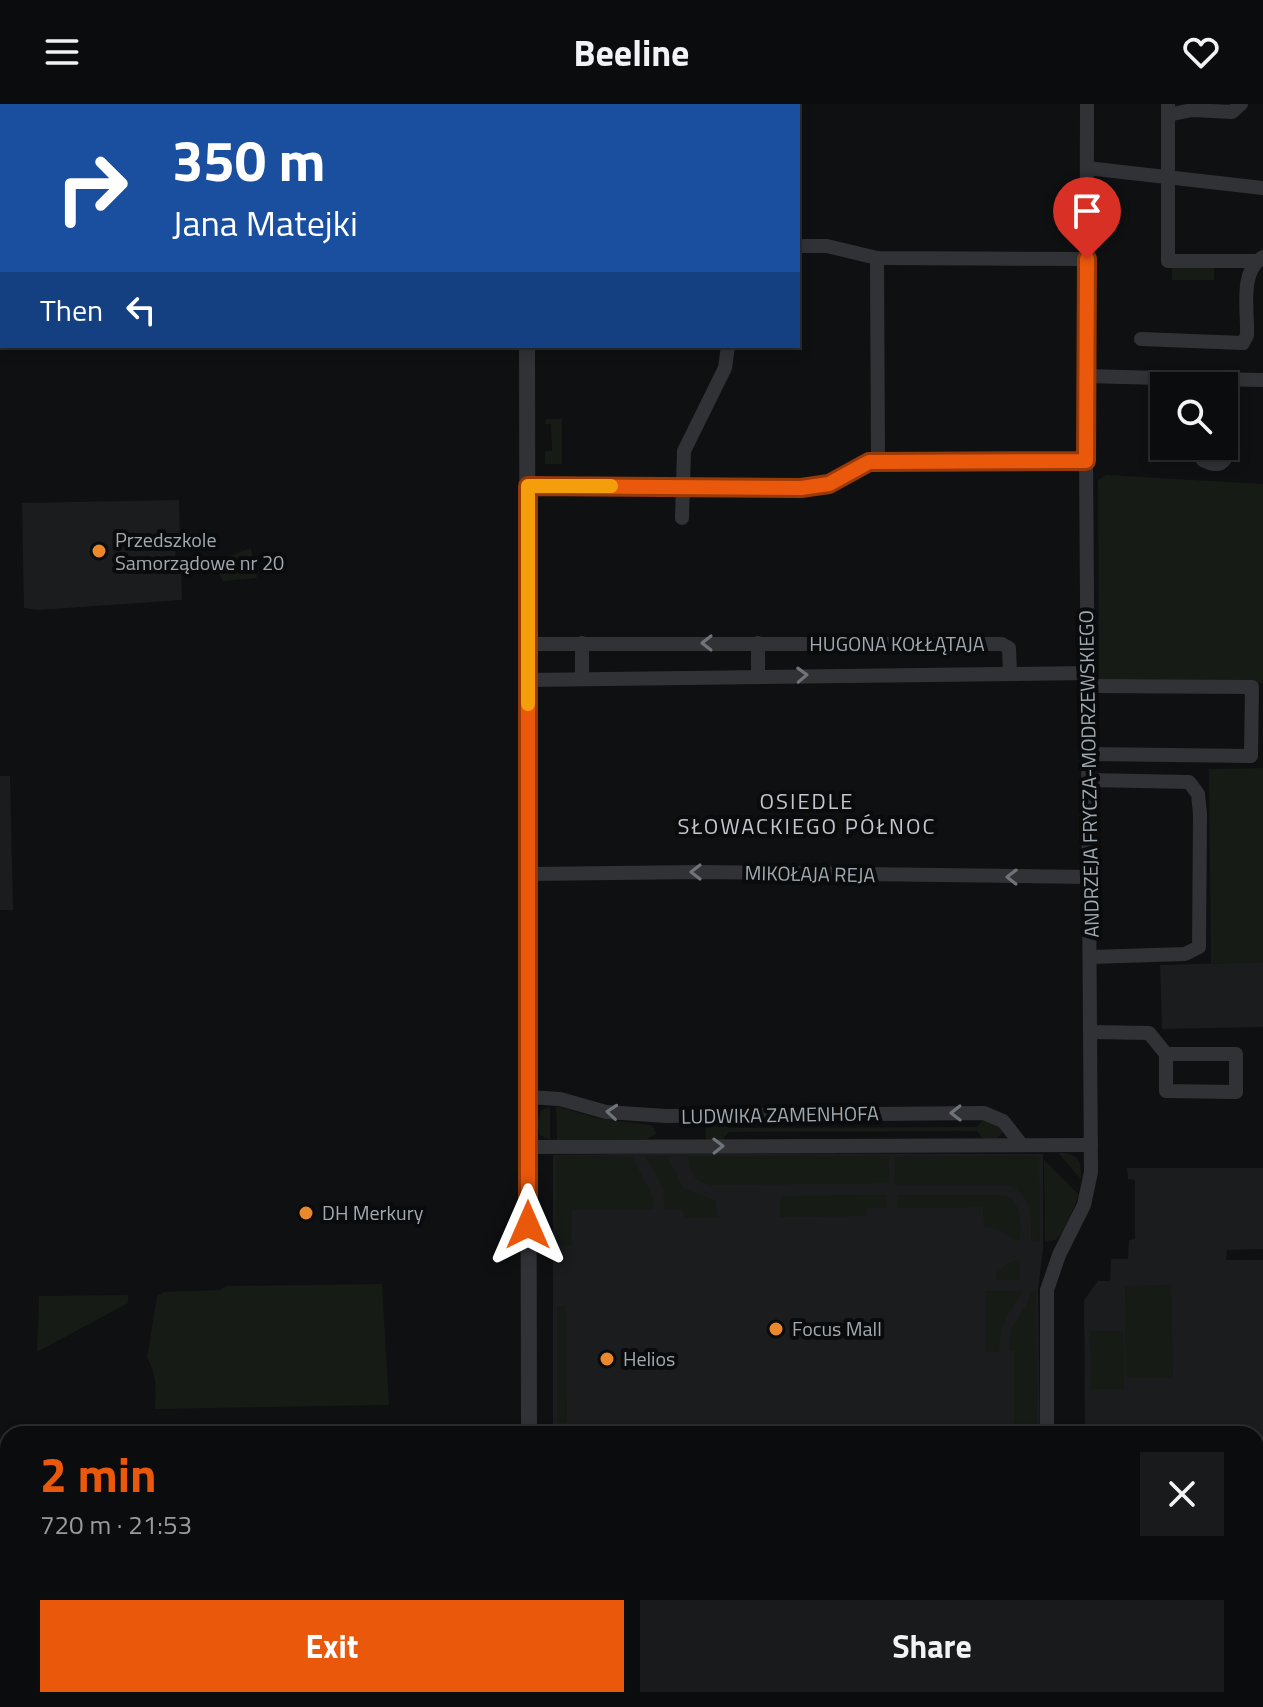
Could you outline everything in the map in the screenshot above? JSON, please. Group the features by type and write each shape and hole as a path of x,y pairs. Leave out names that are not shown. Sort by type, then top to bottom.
{"street":[{"name":"ANDRZEJA FRYCZA-MODRZEWSKIEGO","path":"1047,1426 1047,1290 1059,1255 1084,1205 1091,1172 1087,104"},
{"path":"1241,104 1232,112 1168,110 1168,261 1260,259"},
{"path":"1087,168 1263,188"},
{"path":"800,246 827,246 877,258 1087,259"},
{"path":"877,258 878,462"},
{"path":"1141,339 1243,343 1247,335 1248,278 1260,259"},
{"path":"527,348 529,1426"},
{"path":"682,518 684,451 723,373 728,348"},
{"path":"1086,376 1150,378"},
{"path":"1238,380 1263,380"},
{"path":"1203,460 1214,464 1225,460"},
{"path":"528,486 813,488 829,484 869,462 1086,461"},
{"path":"582,643 582,679"},
{"path":"758,643 758,677"},
{"name":"HUGONA KOŁŁĄTAJA","path":"529,644 1002,644 1009,648 1010,674"},
{"name":"HUGONA KOŁŁĄTAJA","path":"528,680 1010,674 1252,687 1251,756 1089,754"},
{"path":"1089,780 1189,782 1198,794 1200,814 1199,947 1185,954 1091,957"},
{"name":"MIKOŁAJA REJA","path":"529,874 700,872 1090,877"},
{"path":"1091,1032 1149,1033 1166,1054 1166,1091 1236,1092 1236,1054 1166,1054"},
{"name":"LUDWIKA ZAMENHOFA","path":"528,1097 560,1099 606,1112 666,1116 984,1113 1006,1124 1021,1144"},
{"path":"666,1116 670,1145"},
{"name":"LUDWIKA ZAMENHOFA","path":"528,1147 1091,1145"}],"shaded area":[{"path":"1214,266 1214,280 1172,280 1172,267"},
{"path":"546,419 562,419 562,464 545,464 545,451 552,451 551,424 545,424"},
{"path":"1106,475 1263,484 1263,683 1099,684 1098,480"},
{"name":"Przedszkole Samorządowe nr 20","path":"179,500 180,539 175,540 176,563 181,563 182,600 37,610 24,608 22,503"},
{"path":"251,548 257,578 223,581 213,562"},
{"path":"1263,768 1263,962 1211,964 1209,769"},
{"path":"0,776 10,776 13,910 0,910"},
{"path":"1263,962 1263,1027 1162,1029 1160,965"},
{"path":"556,1106 597,1118 650,1125 656,1134 648,1139 557,1140"},
{"path":"550,1107 550,1140 540,1135 537,1124 541,1110"},
{"path":"983,1120 996,1120 1003,1132 997,1139 982,1138 977,1131 729,1132 722,1140 706,1140 705,1121 722,1121 729,1128 977,1127"},
{"path":"1058,1153 1070,1154 1077,1159 1081,1179"},
{"name":"Focus Mall","path":"1043,1154 1043,1249 1038,1290 1040,1426 553,1426 553,1155"},
{"path":"558,1156 632,1157 653,1197 653,1209 572,1210 571,1246 556,1245"},
{"path":"667,1156 684,1189 715,1200 718,1217 684,1218 683,1209 665,1210 663,1188 646,1157"},
{"path":"688,1156 889,1156 889,1183 711,1185 694,1175"},
{"path":"1039,1156 1040,1241 1031,1242 1031,1217 1027,1203 1011,1186 894,1185 895,1157"},
{"path":"1044,1160 1079,1195 1063,1232 1055,1240 1045,1242"},
{"path":"1127,1168 1263,1168 1263,1249 1227,1250 1226,1260 1263,1260 1263,1426 1085,1426 1084,1300 1098,1281 1110,1281 1111,1259 1128,1259 1129,1240 1135,1239 1135,1180 1128,1179"},
{"path":"887,1195 887,1208 867,1208 866,1216 780,1217 780,1200 783,1196"},
{"path":"897,1195 1004,1195 1018,1209 1020,1241 996,1229 984,1227 983,1207 897,1208"},
{"path":"1020,1260 1020,1280 996,1280 996,1273 1012,1261"},
{"path":"382,1284 389,1405 155,1409 154,1376 147,1358 157,1296 164,1292 219,1290 226,1286"},
{"path":"1171,1285 1173,1378 1126,1377 1125,1286"},
{"path":"985,1291 1021,1291 1003,1324 999,1352 985,1351"},
{"path":"1031,1291 1036,1291 1037,1426 1014,1426 1014,1351 1009,1350 1011,1329 1027,1304"},
{"path":"128,1295 128,1303 37,1352 39,1296"},
{"path":"557,1306 566,1306 567,1423 557,1423"},
{"path":"1090,1331 1123,1331 1124,1389 1091,1389"}],"slow traffic":[{"path":"528,704 528,486 611,486"}],"place":[{"name":"Przedszkole Samorządowe nr 20","path":"99,551"},
{"name":"DH Merkury","path":"306,1213"},
{"name":"Focus Mall","path":"776,1329"},
{"name":"Helios","path":"607,1359"}],"district":[{"name":"OSIEDLE SŁOWACKIEGO PÓŁNOC","path":"807,814"}],"route":[{"path":"528,1225 528,486 801,488 829,484 869,462 1086,461 1087,259"}]}
